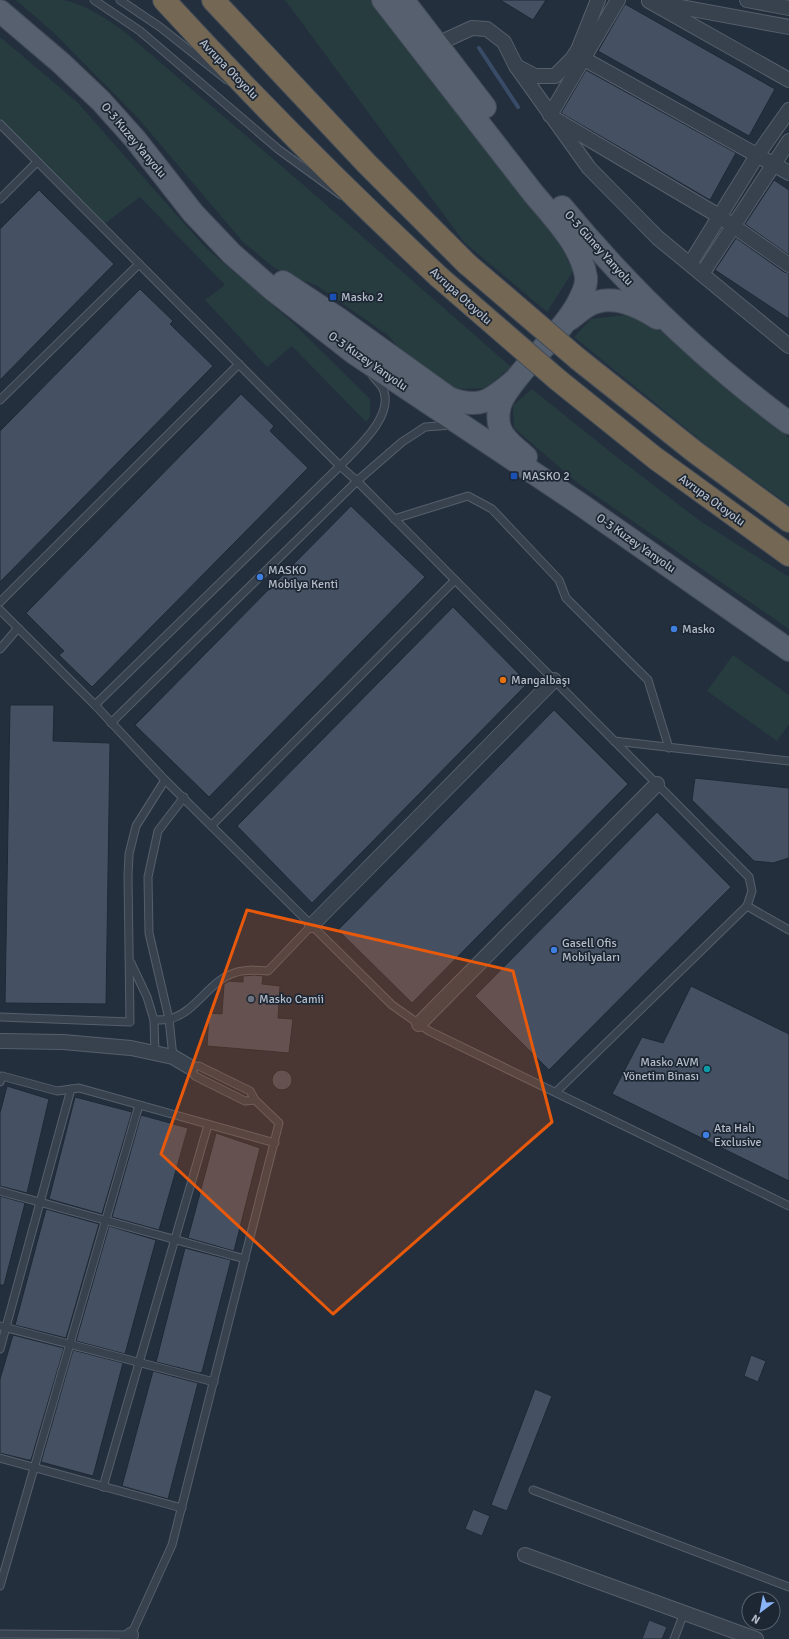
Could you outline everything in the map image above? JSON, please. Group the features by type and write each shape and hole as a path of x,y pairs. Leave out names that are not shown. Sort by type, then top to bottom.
{"highway":[{"name":"Avrupa Otoyolu","path":"164,0 248,90 363,205 439,277 558,380 679,476 789,556"},
{"path":"213,0 371,168 467,264 578,359 695,452 789,521"}],"main road":[{"name":"O-3 Kuzey Yanyolu","path":"3,0 69,56 108,93 141,129 203,205 240,244 283,283 339,318 449,398 462,402 484,403 494,398 516,380"},
{"path":"383,0 431,49"},
{"path":"403,0 431,49"},
{"name":"O-3 Kuzey Yanyolu","path":"0,11 61,63 101,101 135,139 193,213 232,254 272,289 354,353 580,504 789,650"},
{"name":"O-3 Güney Yanyolu","path":"431,49 559,224 580,258 586,278 582,296 566,322 516,380"},
{"name":"O-3 Güney Yanyolu","path":"431,49 593,245 688,341 789,423"},
{"path":"566,322 584,308 597,302 614,300 642,308 688,341"},
{"path":"516,380 502,399 498,412 500,428 508,441 580,504"}],"street":[{"path":"516,66 535,76 555,76 572,59 581,54 598,0"},
{"path":"550,115 581,54 618,0"},
{"path":"648,0 789,27"},
{"path":"648,0 789,80"},
{"path":"747,0 785,5"},
{"path":"431,49 472,28 487,29 504,42 516,66 589,168 658,238 789,346"},
{"path":"581,54 789,173"},
{"path":"690,264 758,154 789,110"},
{"path":"550,115 719,216 789,265"},
{"path":"702,274 732,226 789,142"},
{"path":"312,925 554,680"},
{"path":"419,1024 657,784"},
{"path":"0,1041 63,1042 131,1048 173,1057 190,1067"},
{"path":"525,1555 756,1639"}],"lane":[{"path":"94,0 146,36 278,149 335,192 363,205"},
{"path":"113,12 121,1 160,27 223,78 248,90"},
{"path":"0,124 340,466 357,481 749,877 752,891 747,906 556,1092"},
{"path":"0,198 37,162"},
{"path":"0,400 140,264"},
{"path":"95,706 340,466 378,424 385,408 382,388 354,353"},
{"path":"0,602 239,364"},
{"path":"111,723 357,481 402,442 425,427 461,425"},
{"path":"394,519 468,496 492,509 559,580 566,598 648,680 669,748"},
{"path":"212,825 455,580"},
{"path":"0,610 95,706 165,780 184,797 392,1005 429,1031 789,1206"},
{"path":"0,649 18,628"},
{"path":"614,741 789,761"},
{"path":"0,1017 130,1022 129,854 136,826 165,780"},
{"path":"173,1057 169,1019 149,933 148,877 158,831 184,797"},
{"path":"747,906 789,930"},
{"path":"154,1020 169,1019 191,1007 228,975 250,970 268,971 312,925"},
{"path":"130,961 147,997 154,1020 155,1053"},
{"path":"0,1634 129,1637 172,1545 279,1123 255,1100 250,1091 199,1066 190,1067 195,1076 245,1101 255,1100"},
{"path":"0,1082 2,1076 57,1091 79,1088 275,1143"},
{"path":"0,1349 3,1327 40,1202 71,1089"},
{"path":"0,1586 139,1105"},
{"path":"103,1487 208,1125"},
{"path":"0,1191 245,1259"},
{"path":"3,1327 214,1382"},
{"path":"0,1458 182,1508"},
{"path":"533,1490 789,1588"},
{"path":"674,1639 684,1613"}],"highlighted area":[{"path":"247,910 513,971 552,1122 333,1314 161,1154"}],"green space":[{"path":"16,0 63,0 71,2 96,13 126,33 307,188 511,367 486,388 454,389 406,358 389,336 316,285 287,275 272,266 243,242 137,117 53,32"},
{"path":"285,0 383,0 551,226 573,271 547,312 464,242"},
{"path":"0,37 77,102 205,247 293,323 370,399 370,417 366,422 292,346 267,367 205,300 225,285 140,197 103,225 0,121"},
{"path":"633,314 670,337 789,438 789,505 714,451 574,337 591,319"},
{"path":"532,389 700,521 789,577 789,629 579,484 514,428 513,405"},
{"path":"733,655 789,695 789,724 777,741 707,691"}],"building":[{"path":"500,0 546,0 533,20"},
{"path":"625,4 775,89 749,136 598,51"},
{"path":"586,70 736,153 710,200 561,113"},
{"path":"774,180 789,190 789,255 745,224"},
{"path":"39,190 114,264 0,380 0,229"},
{"path":"736,238 784,272 789,273 789,319 715,270"},
{"path":"140,289 173,321 170,324 213,366 0,582 0,431"},
{"path":"241,394 274,426 270,431 308,468 92,687 59,655 64,651 26,613"},
{"path":"351,506 425,577 209,797 135,725"},
{"path":"453,607 528,683 312,903 237,826"},
{"path":"10,705 54,705 53,741 110,743 106,1004 5,1003"},
{"path":"554,710 628,784 412,1003 338,930"},
{"path":"695,778 789,788 789,858 773,863 754,861 692,800"},
{"path":"657,812 731,887 549,1070 475,996"},
{"name":"Masko Camii","path":"243,976 263,976 262,984 280,986 278,1018 293,1019 289,1053 207,1046 209,1013 222,1014 224,984 229,981 243,982"},
{"name":"Masko AVM Yönetim Binası","path":"691,986 789,1034 789,1181 612,1094 642,1037 663,1043"},
{"path":"282,1070 289,1073 292,1080 289,1087 282,1090 275,1087 272,1080 275,1073"},
{"path":"7,1086 49,1099 27,1193 0,1186 0,1113"},
{"path":"75,1097 132,1112 102,1214 49,1199"},
{"path":"141,1115 188,1128 159,1230 112,1217"},
{"path":"216,1133 260,1148 234,1251 188,1238"},
{"path":"0,1196 25,1203 4,1285 0,1285"},
{"path":"46,1209 99,1224 66,1338 15,1325"},
{"path":"109,1226 156,1240 125,1354 76,1341"},
{"path":"185,1248 231,1260 202,1372 200,1373 156,1362"},
{"path":"13,1335 64,1348 31,1460 0,1453 0,1379"},
{"path":"73,1350 123,1363 93,1476 41,1462"},
{"path":"751,1355 766,1361 758,1382 744,1376"},
{"path":"153,1371 198,1383 168,1499 122,1486"},
{"path":"535,1389 552,1396 507,1511 491,1505"},
{"path":"473,1509 490,1516 482,1536 465,1529"},
{"path":"649,1620 667,1627 662,1639 642,1639"}],"waterway":[{"path":"479,48 518,107"}],"place":[{"name":"Masko 2","path":"333,297"},
{"name":"MASKO 2","path":"514,476"},
{"name":"MASKO Mobilya Kenti","path":"260,577"},
{"name":"Masko","path":"674,629"},
{"name":"Mangalbaşı","path":"503,680"},
{"name":"Gasell Ofis Mobilyaları","path":"554,950"},
{"name":"Masko Camii","path":"251,999"},
{"name":"Masko AVM Yönetim Binası","path":"707,1069"},
{"name":"Ata Halı Exclusive","path":"706,1135"}]}
